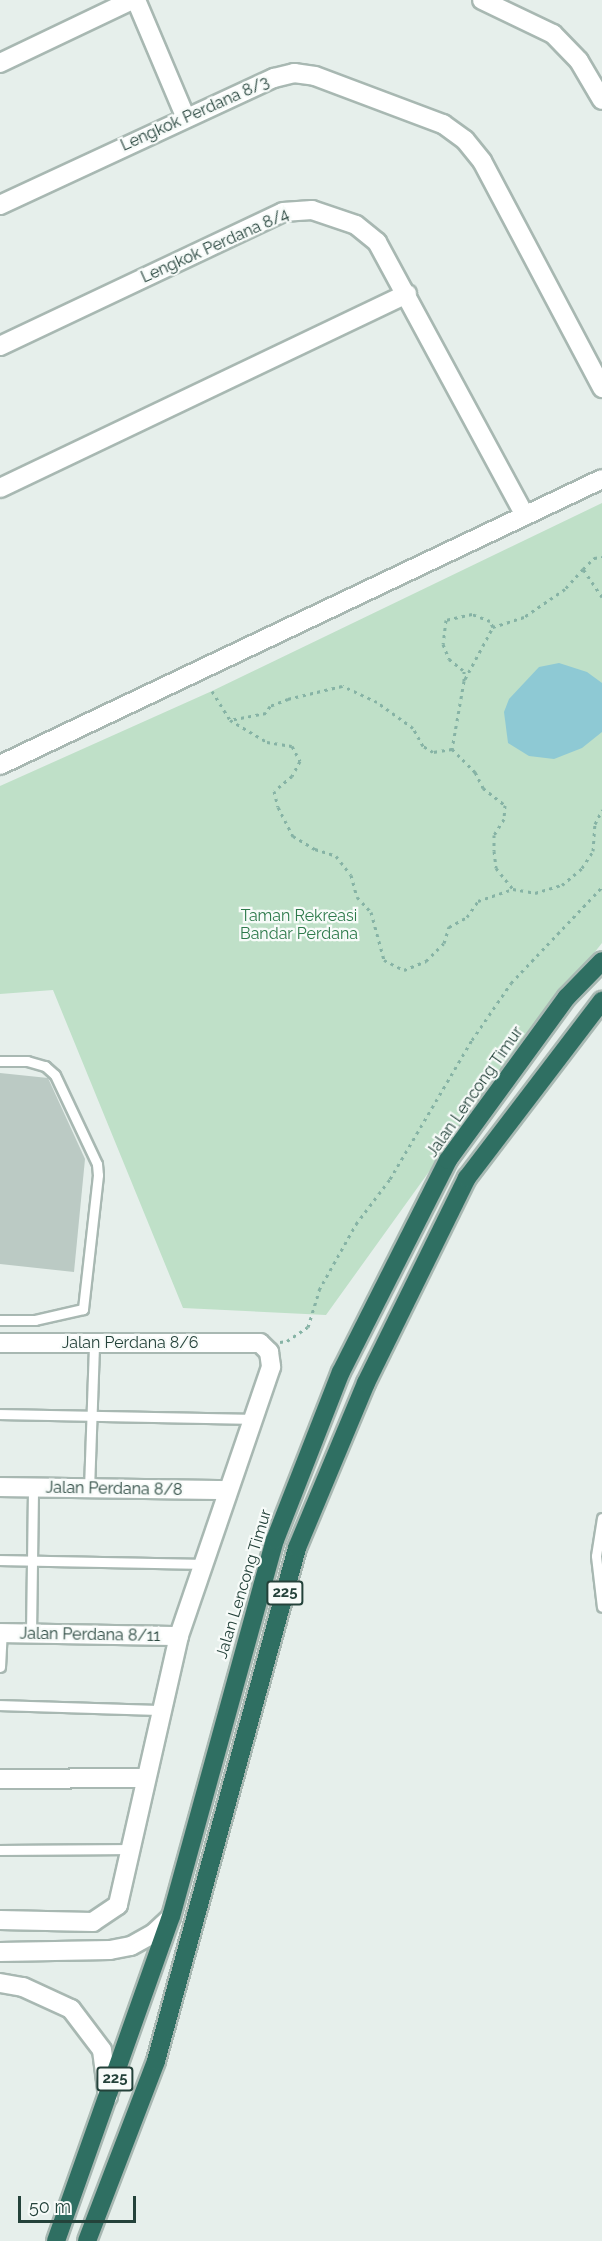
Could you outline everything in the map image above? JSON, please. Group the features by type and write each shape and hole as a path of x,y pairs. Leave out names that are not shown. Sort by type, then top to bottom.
{"highway":[{"name":"Jalan Lencong Timur","path":"56,2241 108,2102 171,1917 275,1540 340,1372 448,1160 567,997 602,961"},
{"name":"225","path":"87,2241 156,2061 297,1548 366,1383 467,1178 602,1001"}],"street":[{"path":"0,63 134,0 185,116"},
{"path":"482,0 554,34 579,61 602,100"},
{"name":"Lengkok Perdana 8/3","path":"0,205 185,116 274,78 294,74 315,76 443,124 465,140 482,161 602,388"},
{"name":"Lengkok Perdana 8/4","path":"0,345 283,212 312,210 368,232 407,294 525,516"},
{"path":"0,488 407,294"},
{"path":"0,765 602,479"},
{"name":"Jalan Perdana 8/6","path":"0,1343 260,1343"},
{"path":"0,1920 93,1922 118,1905 179,1636 227,1490 271,1367 269,1352 260,1343"},
{"name":"Jalan Perdana 8/8","path":"0,1487 227,1490"},
{"name":"Jalan Perdana 8/11","path":"1,1633 179,1636"},
{"path":"0,1779 146,1778"},
{"path":"0,1952 110,1950 131,1946 154,1933 171,1917"},
{"path":"0,1983 51,1998 78,2016 102,2050 108,2102"}],"lane":[{"path":"0,1061 27,1061 45,1066 55,1075 97,1164 98,1175 87,1302 83,1309 45,1319 0,1320"},
{"path":"89,1488 94,1344"},
{"path":"0,1414 253,1419"},
{"path":"32,1634 33,1488"},
{"path":"602,1518 596,1556 602,1607"},
{"path":"0,1560 202,1564"},
{"path":"0,1667 1,1633"},
{"path":"0,1705 162,1710"},
{"path":"0,1850 131,1849"}],"path":[{"path":"464,681 493,627 524,617 565,589 594,558 602,557"},
{"path":"583,569 602,597"},
{"path":"452,749 464,671 449,659 443,644 447,620 472,614 490,621 493,627"},
{"path":"230,720 266,713 270,706 288,699 342,686 377,702 412,728 423,746 433,752 452,749"},
{"path":"212,691 230,720 267,742 291,746 300,761 292,776 274,791 278,807 293,836 315,849 336,856 351,875 357,897 371,912 384,960 404,970 426,961 444,943 449,927 467,917 478,901 513,889 535,893 562,885 582,868 593,851 595,824 602,810"},
{"path":"452,749 475,772 483,788 505,805 504,819 494,835 494,851 496,868 513,889"},
{"path":"260,1343 287,1341 308,1327 319,1290 356,1224 390,1179 472,1040 531,958 602,887"}],"green space":[{"name":"Taman Rekreasi Bandar Perdana","path":"602,503 602,943 515,1052 326,1315 183,1308 53,990 0,994 0,786 212,691"}],"water":[{"path":"559,663 587,672 602,683 602,732 582,748 554,759 529,756 508,743 504,712 509,699 539,667"}],"building":[{"path":"0,1073 48,1078 85,1159 74,1272 0,1264"}]}
